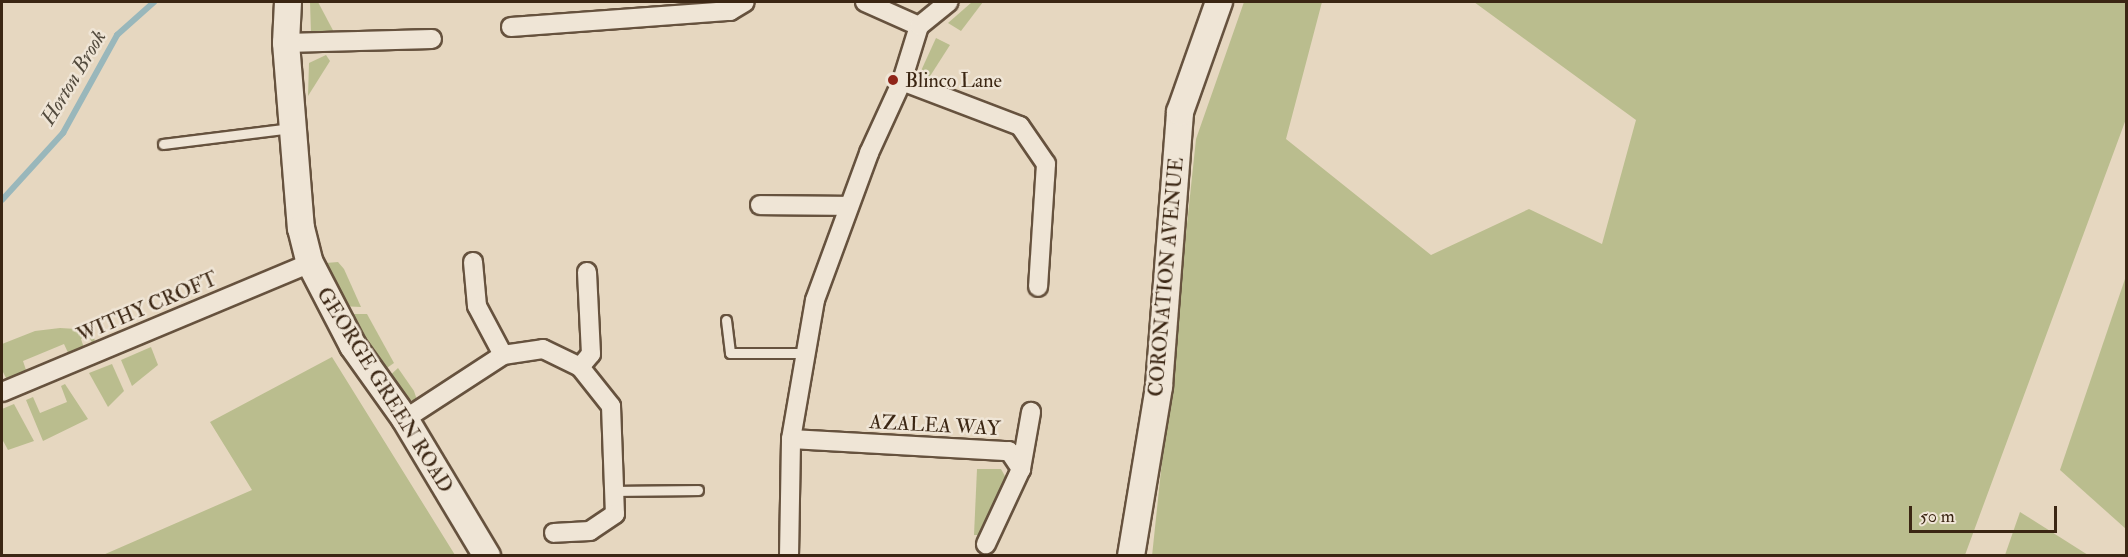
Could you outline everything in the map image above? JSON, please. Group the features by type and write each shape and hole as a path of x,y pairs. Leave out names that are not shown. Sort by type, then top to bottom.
{"street":[{"name":"GEORGE GREEN ROAD","path":"288,2 286,43 301,228 310,263 353,346 405,419 487,555"},
{"path":"511,27 730,11 745,2"},
{"path":"865,2 919,26"},
{"path":"789,555 791,439 815,300 849,206 902,81 919,26 949,2"},
{"name":"CORONATION AVENUE","path":"1131,555 1134,550 1159,386 1180,111 1219,2"},
{"path":"286,43 432,39"},
{"path":"902,81 1020,126 1046,164 1038,287"},
{"path":"760,205 849,206"},
{"path":"473,262 477,306 503,356"},
{"name":"WITHY CROFT","path":"2,392 310,263"},
{"path":"580,367 591,354 587,272"},
{"path":"405,419 503,356 543,349 580,367 611,406 615,514 590,531 554,533"},
{"path":"986,544 1021,469 1030,412"},
{"name":"AZALEA WAY","path":"791,439 1009,451 1021,469"}],"lane":[{"path":"163,144 293,128"},
{"path":"726,320 730,352 806,353"},
{"path":"614,491 698,490"}],"green space":[{"path":"310,2 318,2 336,36 311,34"},
{"path":"972,2 983,2 961,31 948,23"},
{"path":"1244,2 1322,2 1286,139 1431,255 1529,209 1602,244 1636,120 1474,2 2126,2 2126,119 1965,555 1152,556 1196,139"},
{"path":"936,38 950,45 925,84 920,73"},
{"path":"326,55 330,61 308,96 309,63"},
{"path":"338,262 344,269 361,307 340,306 323,270 326,263"},
{"path":"2126,276 2126,529 2060,470"},
{"path":"367,314 394,363 384,370 346,316"},
{"path":"60,328 93,330 96,349 87,334 81,339 86,354 70,357 64,344 23,361 29,379 10,386 2,370 2,344 35,331"},
{"path":"151,347 158,365 132,386 121,360"},
{"path":"332,357 455,555 103,555 252,490 210,422"},
{"path":"112,364 124,391 108,407 89,373"},
{"path":"398,368 414,391 418,403 396,393 384,381"},
{"path":"65,384 88,419 43,441 26,400 33,397 40,413 67,402 61,386"},
{"path":"14,404 34,441 8,450 2,439 2,409"},
{"path":"977,469 1001,469 1006,478 983,532 974,535"},
{"path":"2020,512 2088,555 2005,555"}],"waterway":[{"name":"Horton Brook","path":"2,200 63,133 117,35 154,2"}],"place":[{"name":"Blinco Lane","path":"893,80"}]}
